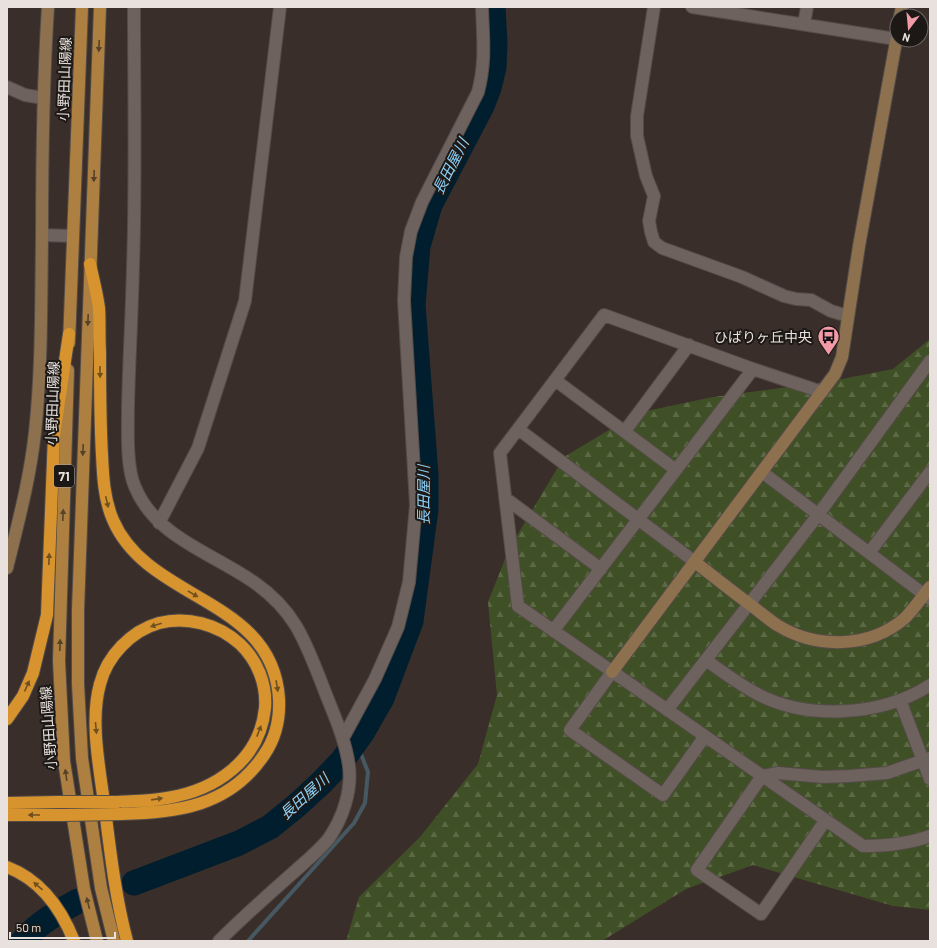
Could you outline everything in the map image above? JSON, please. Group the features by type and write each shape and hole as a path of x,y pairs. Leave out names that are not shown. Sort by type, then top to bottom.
{"highway":[{"path":"7,815 121,814 174,810 191,807 226,792 254,769 266,753 274,737 278,720 278,687 275,675 263,650 255,639 240,624 222,611 168,579 148,565 132,551 122,538 108,508 103,471 100,414 99,307 90,264"},
{"path":"7,719 23,696 33,673 47,615 54,435 69,334"},
{"path":"7,802 59,802 118,802 168,798 194,790 224,777 241,763 252,748 260,732 264,718 264,691 259,671 254,661 240,644 221,630 198,622 180,620 155,624 134,635 123,644 106,667 100,682 95,715 99,763 113,870 127,941"},
{"path":"7,867 23,874 48,895 57,906 74,941"}],"main road":[{"name":"小野田山陽線","path":"82,7 69,334 59,661 64,761 84,889 97,941"},
{"name":"71","path":"100,7 78,610 78,684 82,758 93,840 101,888 114,941"}],"street":[{"path":"7,568 24,499 35,434 41,334 43,98 48,7"},
{"path":"134,7 135,207 129,340 127,438 130,469 134,486 142,500 159,523 187,544 239,572 265,590 280,604 294,622 307,648 343,738 349,769 348,792 345,806 329,838 219,941"},
{"path":"159,523 198,448 245,301 280,7"},
{"path":"343,738 375,678 398,627 409,582 416,505 404,301 406,258 411,232 422,202 478,92 482,75 484,54 482,7"},
{"path":"654,7 636,116 640,154 646,176 654,196 649,221 654,242 662,248 742,277 784,296 796,300 811,300 831,311 848,316"},
{"path":"692,7 889,37"},
{"path":"804,24 807,7"},
{"path":"705,736 663,795 570,730 835,374 842,357 868,194 895,48"},
{"path":"7,87 25,95 43,98"},
{"path":"42,235 73,236"},
{"path":"822,392 753,369 604,315 500,453 518,606 863,846 886,846 930,836"},
{"path":"625,432 689,345"},
{"path":"667,710 818,515 930,361"},
{"path":"553,631 753,369"},
{"path":"555,380 676,470"},
{"path":"518,430 776,624 795,634 826,642 858,640 872,636 897,624 906,617 928,593 869,553 762,472"},
{"path":"869,553 930,472"},
{"path":"505,498 601,569"},
{"path":"706,660 752,692 772,700 806,710 835,712 880,706 900,700 930,685"},
{"path":"900,700 927,760 930,779"},
{"path":"825,821 761,914 697,870 762,776 778,773 823,777 887,773 927,760"}],"green space":[{"path":"930,339 930,910 893,906 753,865 686,889 602,941 346,941 359,897 420,837 478,764 497,695 488,602 509,549 564,457 637,413 713,397 832,381 893,369"}],"waterway":[{"name":"長田屋川","path":"134,883 239,843 270,827 296,806 342,761 362,733 382,698 411,621 426,509 426,475 413,305 418,246 430,205 482,106 489,88 494,67 495,44 493,7"},
{"path":"248,941 354,823 365,803 368,772 361,754 362,733"},
{"name":"長田屋川","path":"23,941 42,923 78,901"}],"place":[{"name":"ひばりヶ丘中央","path":"828,356"}]}
